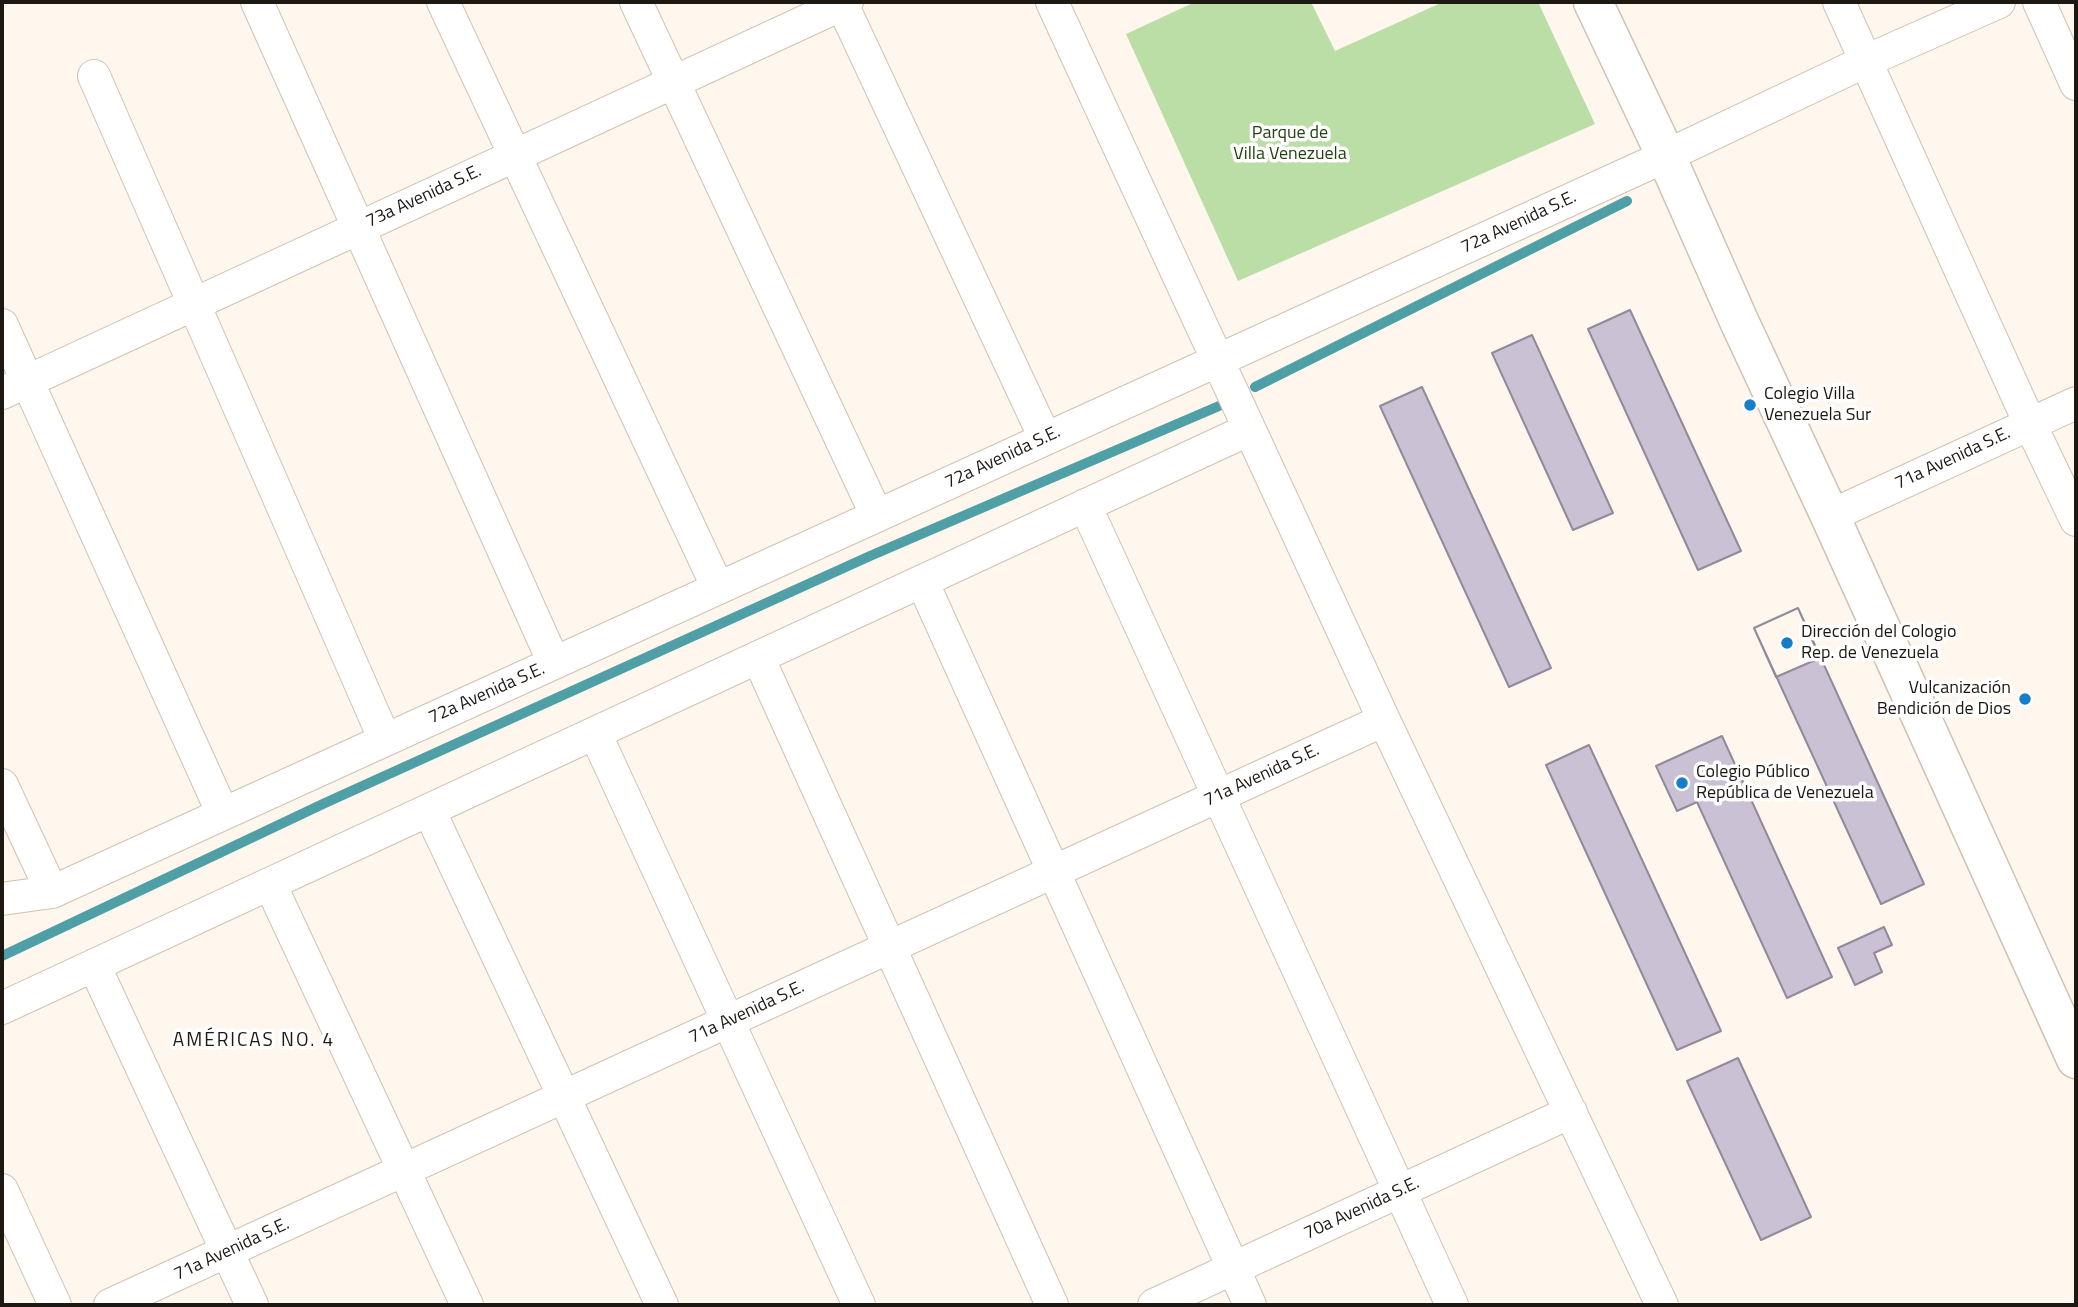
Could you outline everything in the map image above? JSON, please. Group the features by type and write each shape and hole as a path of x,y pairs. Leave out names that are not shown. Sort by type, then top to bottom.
{"street":[{"path":"257,2 554,663"},
{"path":"443,2 719,588"},
{"path":"636,2 877,516"},
{"path":"844,2 1045,438"},
{"name":"73a Avenida S.E.","path":"14,387 844,2"},
{"path":"1052,2 1248,430 1662,1305"},
{"path":"1593,2 1666,156 2076,1059"},
{"path":"1839,2 2076,520"},
{"name":"72a Avenida S.E.","path":"2,899 52,892 1999,2"},
{"path":"2039,2 2076,84"},
{"path":"94,76 385,740"},
{"path":"2,326 14,387 223,814"},
{"name":"71a Avenida S.E.","path":"1830,516 2076,402"},
{"path":"2,1008 1248,430"},
{"path":"1085,505 1452,1305"},
{"path":"922,581 1250,1305"},
{"path":"758,657 1052,1305"},
{"name":"71a Avenida S.E.","path":"110,1305 1384,720"},
{"path":"595,733 859,1305"},
{"path":"2,785 52,892"},
{"path":"429,810 662,1305"},
{"path":"270,884 467,1305"},
{"path":"94,965 252,1305"},
{"name":"70a Avenida S.E.","path":"1154,1305 1571,1112"},
{"path":"2,1190 55,1305"}],"green space":[{"name":"Parque de Villa Venezuela","path":"1195,2 1311,2 1335,51 1443,2 1538,2 1595,124 1238,281 1126,34"}],"building":[{"path":"1630,310 1741,551 1698,570 1588,329"},
{"path":"1532,335 1613,513 1573,530 1492,353"},
{"path":"1422,387 1551,668 1509,687 1380,406"},
{"path":"1798,608 1924,884 1881,904 1754,628"},
{"name":"Dirección del Cologio Rep. de Venezuela","path":"1798,608 1820,658 1776,677 1754,628"},
{"path":"1722,736 1832,977 1787,998 1697,802 1677,811 1656,766"},
{"path":"1589,745 1721,1031 1677,1050 1546,765"},
{"path":"1884,927 1892,945 1874,953 1882,972 1855,985 1838,948"},
{"path":"1738,1058 1811,1217 1761,1240 1687,1081"}],"waterway":[{"path":"1255,387 1627,201"},
{"path":"2,956 325,803 870,556 1219,406"}],"place":[{"name":"Colegio Villa Venezuela Sur","path":"1750,405"},
{"name":"Dirección del Cologio Rep. de Venezuela","path":"1787,643"},
{"name":"Vulcanización Bendición de Dios","path":"2025,699"},
{"name":"Colegio Público República de Venezuela","path":"1682,783"}],"district":[{"name":"AMÉRICAS NO. 4","path":"254,1041"}]}
